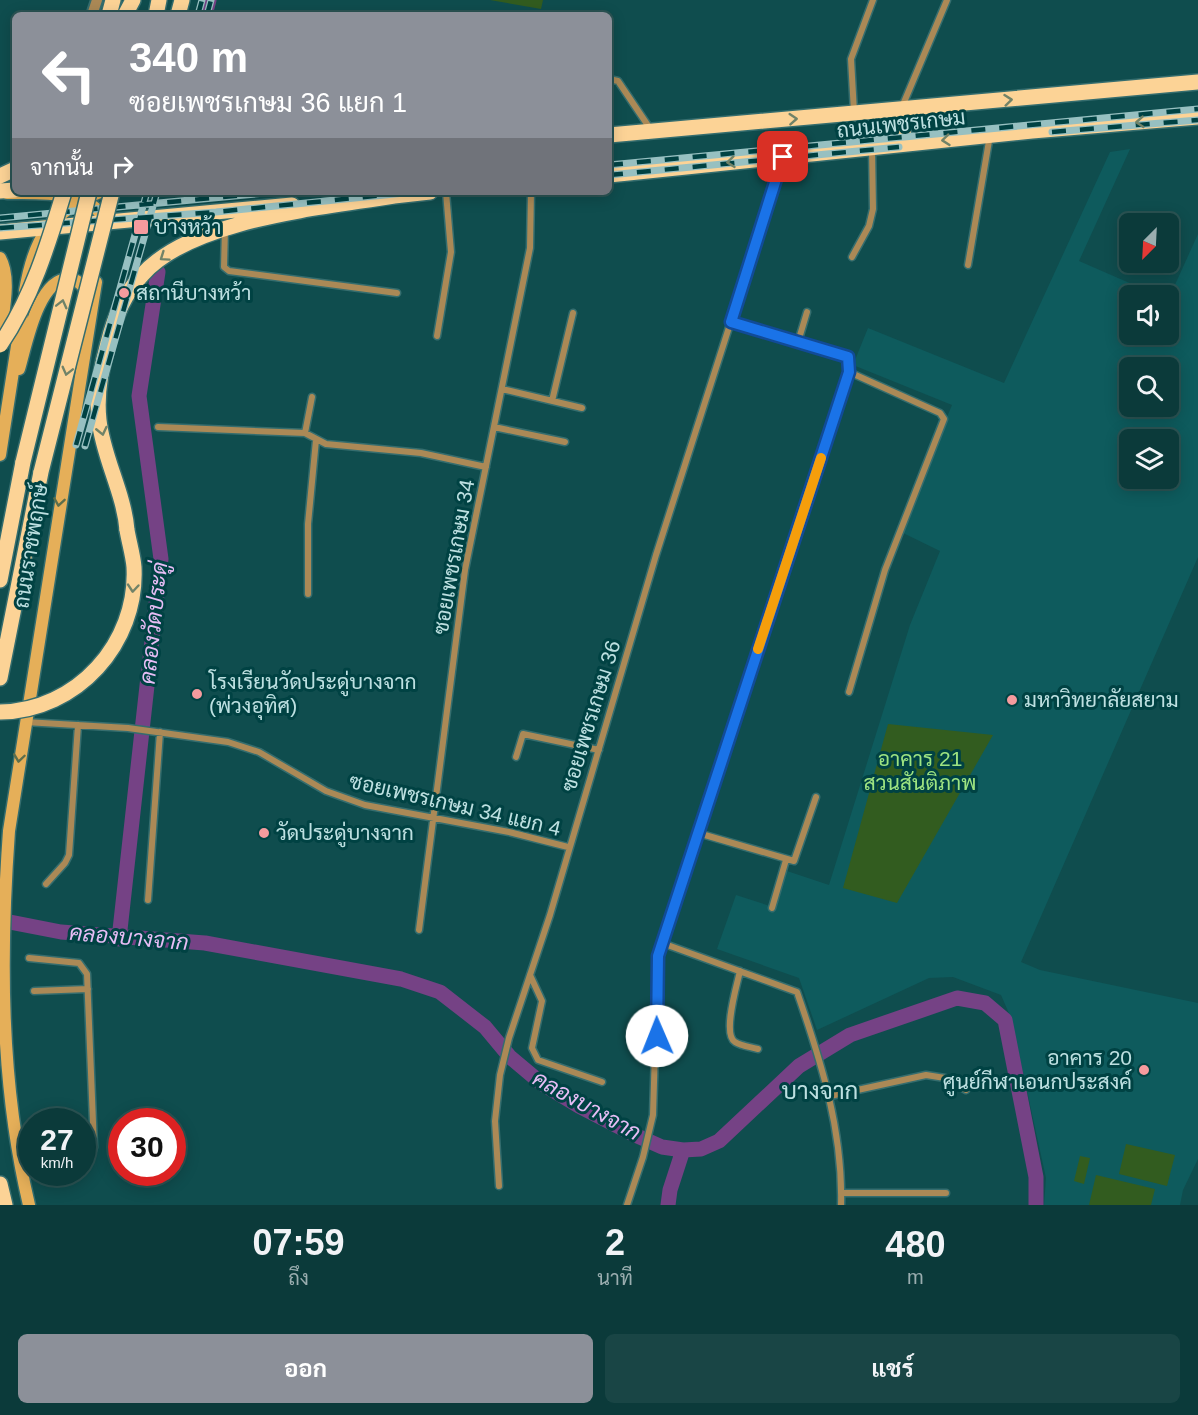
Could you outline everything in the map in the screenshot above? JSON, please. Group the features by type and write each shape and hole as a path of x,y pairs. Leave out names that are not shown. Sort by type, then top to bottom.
{"main road":[{"path":"115,9 134,0"},
{"name":"ถนนเพชรเกษม","path":"612,135 900,111 1198,82"},
{"path":"900,111 905,144"},
{"name":"ถนนเพชรเกษม","path":"612,175 990,135 1198,117"},
{"path":"0,345 28,297 47,248 63,195"},
{"name":"ถนนราชพฤกษ์","path":"0,678 41,472 111,195"},
{"path":"0,232 403,195"},
{"path":"0,455 30,258 47,228 61,213 84,196 108,222"},
{"name":"ถนนราชพฤกษ์","path":"0,580 23,462 84,196"},
{"path":"0,712 35,707 84,681 105,661 122,635 133,592 134,566 99,421 99,392 112,325 128,292 143,273 168,253 225,228 394,196"},
{"name":"ถนนราชพฤกษ์","path":"18,1118 5,1036 4,898 9,831 68,444 89,316 108,222"},
{"path":"0,258 4,265 5,279 0,339"},
{"path":"7,408 40,301 47,291 63,279 75,280 84,287 88,297 89,316"},
{"path":"0,1184 5,1205"},
{"name":"ถนนราชพฤกษ์","path":"28,1186 29,1205"}],"street":[{"path":"855,115 850,59 873,0"},
{"path":"900,111 947,0"},
{"path":"612,79 618,81 652,132"},
{"path":"968,265 990,135"},
{"path":"852,257 869,226 873,208 872,148"},
{"name":"ซอยเพชรเกษม 36","path":"499,1186 495,1121 500,1075 509,1038 656,555 752,261 783,157"},
{"path":"437,336 450,252 446,195"},
{"name":"ซอยเพชรเกษม 34","path":"419,930 465,570 530,248 531,195"},
{"path":"225,228 224,267 229,272 397,293"},
{"path":"798,342 807,312"},
{"path":"552,401 573,313"},
{"path":"627,1205 650,1130 655,1083 656,971 662,943 849,372 848,357 731,322"},
{"path":"849,372 940,413 944,419 885,570 849,692"},
{"path":"502,390 582,408"},
{"path":"305,433 312,398"},
{"path":"158,427 305,433 326,444 421,453 486,467"},
{"path":"494,427 566,442"},
{"path":"308,594 308,524 316,440"},
{"name":"ซอยเพชรเกษม 34 แยก 4","path":"24,722 128,728 228,742 259,752 326,791 365,805 433,820 509,832 568,847"},
{"path":"46,884 65,863 69,855 78,725"},
{"path":"148,900 157,731"},
{"path":"516,757 523,734 598,750"},
{"path":"698,833 794,861 798,856 816,797"},
{"path":"772,908 786,860"},
{"path":"662,943 796,992 830,1096 841,1205"},
{"path":"29,958 79,963 87,974 93,1108"},
{"path":"740,971 729,1023 730,1036 735,1043 758,1049"},
{"path":"530,975 542,1001 532,1048 533,1055 538,1060 602,1082"},
{"path":"34,991 88,989"},
{"path":"830,1096 926,1075 945,1078 966,1090"},
{"path":"841,1193 946,1193"}],"shaded area":[{"name":"มหาวิทยาลัยสยาม","path":"1130,149 1079,261 1134,285 1119,285 1119,345 1179,345 1179,285 1175,285 1198,234 1198,557 1021,962 1040,970 1198,1003 1198,1159 1183,1190 1180,1205 1044,1205 1046,1178 1011,1018 1001,995 953,977 929,978 817,1030 799,978 717,949 736,895 770,906 781,869 829,885 910,625 940,551 899,531 952,405 853,365 868,328 1004,383 1110,152"}],"green space":[{"path":"490,0 543,0 541,9"},
{"name":"อาคาร 21 สวนสันติภาพ","path":"888,724 993,735 897,903 843,888"},
{"path":"1126,1144 1175,1155 1167,1186 1119,1174"},
{"path":"1080,1156 1090,1158 1084,1184 1074,1181"},
{"path":"1096,1175 1155,1189 1151,1205 1089,1205"}],"waterway":[{"name":"คลองวัดประดู่","path":"206,12 209,0"},
{"name":"คลองวัดประดู่","path":"119,939 161,559 139,396 158,272"},
{"name":"คลองบางจาก","path":"0,920 61,932 205,943 401,979 440,992 485,1027 510,1057 541,1083 635,1135 662,1147 683,1150 701,1149 719,1141 799,1066 850,1035 957,998 985,1003 1005,1020 1036,1177 1036,1205"},
{"path":"668,1205 670,1190 683,1150"}],"railway":[{"path":"199,12 202,0"},
{"path":"208,12 211,0"},
{"path":"612,165 1198,109"},
{"path":"1052,132 1198,120"},
{"path":"612,175 899,147"},
{"path":"76,445 146,195"},
{"path":"85,446 156,195"},
{"path":"0,218 244,195"},
{"path":"0,228 216,212 384,195"}],"slow traffic":[{"path":"758,649 821,458"}],"place":[{"name":"บางหว้า","path":"141,227"},
{"name":"สถานีบางหว้า","path":"124,293"},
{"name":"โรงเรียนวัดประดู่บางจาก (พ่วงอุทิศ)","path":"197,694"},
{"name":"มหาวิทยาลัยสยาม","path":"1012,700"},
{"name":"วัดประดู่บางจาก","path":"264,833"},
{"name":"อาคาร 20 ศูนย์กีฬาเอนกประสงค์","path":"1144,1070"}],"district":[{"name":"บางจาก","path":"820,1091"}],"route":[{"path":"657,1036 656,971 658,956 849,372 850,358 848,357 731,322 783,157"}]}
